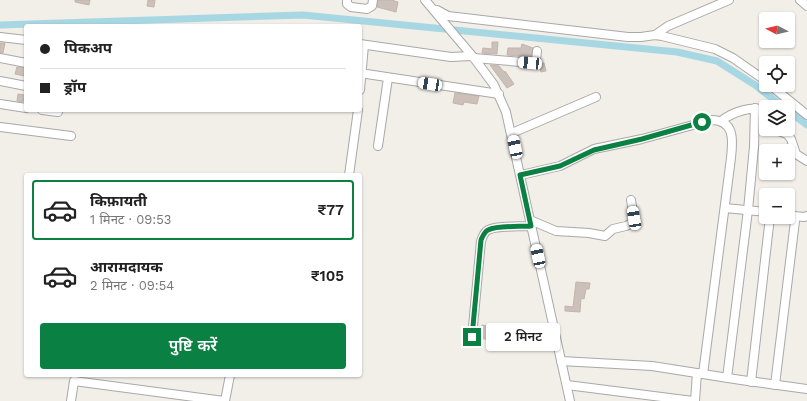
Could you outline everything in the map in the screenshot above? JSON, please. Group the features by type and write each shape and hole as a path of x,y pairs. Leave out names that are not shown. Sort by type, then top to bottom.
{"street":[{"path":"348,0 347,4 349,7 364,9 370,8 373,0"},
{"path":"655,35 668,26 729,0"},
{"path":"800,0 807,6"},
{"path":"428,3 448,16 628,37 655,35 715,49 733,58 759,77"},
{"path":"428,3 494,85 506,112 512,133 530,223 570,401"},
{"path":"0,37 24,40"},
{"path":"362,45 451,57 472,57 533,63 536,60 537,51"},
{"path":"0,58 24,63"},
{"path":"362,74 499,94"},
{"path":"378,146 388,78"},
{"path":"0,81 24,86"},
{"path":"779,92 807,115"},
{"path":"512,133 596,97"},
{"path":"0,104 24,108"},
{"path":"727,378 748,210 754,147 755,108"},
{"path":"721,121 730,115 759,108"},
{"path":"349,173 358,112"},
{"path":"520,175 560,166 594,150 642,139 711,120 721,121 727,124 730,128 732,140 731,165 700,374 694,401 567,385"},
{"path":"0,127 71,136"},
{"path":"788,136 796,154 807,161"},
{"path":"472,337 481,240 484,233 488,230 496,228 530,223 556,231 589,233 605,236 613,229 632,223 634,218 631,200"},
{"path":"725,208 759,211"},
{"path":"795,216 807,216"},
{"path":"751,382 769,224"},
{"path":"775,385 795,224"},
{"path":"561,361 652,366 751,382 807,389"},
{"path":"71,401 74,380 225,401 230,377"}],"building":[{"path":"75,0 90,0 89,5 75,2"},
{"path":"148,0 155,0 154,7 147,6"},
{"path":"378,0 394,0 398,2 396,12 377,7"},
{"path":"492,42 498,42 497,54 482,53 483,48 492,49"},
{"path":"0,43 5,43 3,53 0,53"},
{"path":"522,44 533,48 531,57 507,55 508,48 521,48"},
{"path":"544,63 546,71 541,72 539,65"},
{"path":"490,65 499,66 505,73 505,71 514,84 507,88"},
{"path":"17,67 24,68 24,76 15,74"},
{"path":"455,93 479,96 477,104 464,102 463,105 453,103"},
{"path":"18,94 24,95 23,102 17,101"},
{"path":"576,282 590,283 589,289 586,289 584,299 581,298 580,312 565,311 565,306 573,307"},
{"path":"482,325 492,327 489,340 480,338"}],"waterway":[{"path":"30,24 303,15 677,52 717,61 755,85 774,100"},
{"path":"0,25 24,24"},
{"path":"795,116 807,125"}],"route":[{"path":"472,337 481,240 484,233 488,230 496,228 531,226 520,175 567,164 594,150 642,139 702,122"}]}
